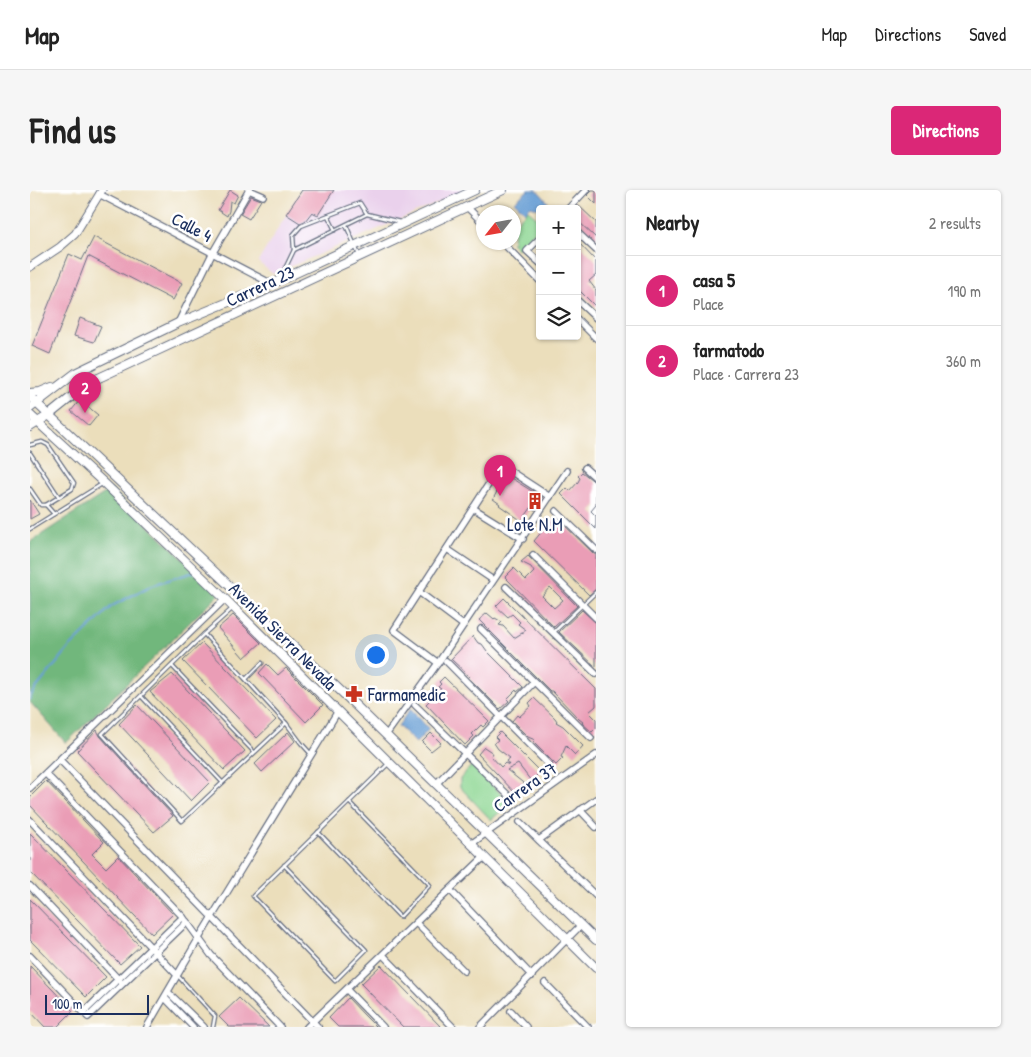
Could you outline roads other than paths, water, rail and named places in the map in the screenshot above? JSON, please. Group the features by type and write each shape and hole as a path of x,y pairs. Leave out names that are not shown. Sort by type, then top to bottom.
{"main road":[{"name":"Carrera 23","path":"33,406 77,372 178,323 276,282 475,190"},
{"name":"Carrera 23","path":"30,427 49,415 90,382 503,190"},
{"path":"30,395 46,390 77,372"},
{"name":"Avenida Sierra Nevada","path":"30,395 33,406 49,415 386,735 596,940"},
{"name":"Avenida Sierra Nevada","path":"30,415 234,608 596,968"}],"street":[{"path":"178,323 212,254 249,190 263,196"},
{"path":"572,205 586,190"},
{"path":"30,267 60,247 75,234 100,192"},
{"name":"Calle 4","path":"100,192 212,254 276,282"},
{"path":"467,207 476,215"},
{"path":"581,236 596,250"},
{"path":"536,242 527,251 536,259"},
{"path":"510,250 536,277"},
{"path":"581,304 596,318"},
{"path":"581,323 596,338"},
{"path":"438,663 394,630 500,465 550,497"},
{"path":"586,468 596,478"},
{"path":"386,735 438,663 567,472"},
{"path":"473,508 523,539"},
{"path":"556,511 596,550"},
{"path":"447,549 493,580"},
{"path":"534,555 596,618"},
{"path":"506,587 596,674"},
{"path":"419,592 463,625"},
{"path":"30,788 225,600"},
{"path":"481,629 591,738"},
{"path":"446,661 550,765"},
{"path":"436,784 534,682"},
{"path":"415,705 507,794"},
{"path":"147,1027 199,938 338,711"},
{"name":"Carrera 37","path":"471,844 596,755"},
{"path":"60,760 318,1027"},
{"path":"46,774 185,920 211,955 280,1027"},
{"path":"539,840 596,799"},
{"path":"580,810 596,827"},
{"path":"30,820 177,975"},
{"path":"520,822 596,896"},
{"path":"308,1027 484,857"},
{"path":"30,886 123,985"},
{"path":"450,890 532,976"},
{"path":"84,1012 151,946 185,920"},
{"path":"30,956 88,1017 156,952 185,920"},
{"path":"416,923 464,971"},
{"path":"480,1027 581,925"},
{"path":"383,955 452,1027"},
{"path":"545,983 588,1027"},
{"path":"347,990 383,1027"},
{"path":"166,995 193,1027"},
{"path":"166,995 204,1027"},
{"path":"511,1011 526,1027"}],"lane":[{"path":"276,282 294,250 293,235 301,226 360,203 367,214"},
{"path":"294,250 367,214 404,223"},
{"path":"328,216 335,230"},
{"path":"346,225 360,256"},
{"path":"30,445 42,442 48,445 74,483 72,489 46,505"},
{"path":"30,453 59,497"},
{"path":"30,529 104,483"},
{"path":"30,489 41,505 46,505 54,514"},
{"path":"552,633 596,592"},
{"path":"234,608 204,634 102,734 182,821 286,722"},
{"path":"204,634 286,722 312,755"},
{"path":"246,679 262,663"},
{"path":"172,666 254,752"},
{"path":"141,696 222,782"},
{"path":"284,865 366,950 335,981 253,896 284,865 390,763"},
{"path":"318,832 400,917 430,885 349,802"},
{"path":"177,975 215,1016 213,1027"}],"water":[{"path":"528,190 537,190 548,202 546,205 536,205 536,208 531,206 525,212 521,205 515,202"},
{"path":"410,709 429,729 416,743 398,726"}],"waterway":[{"path":"30,699 33,692 69,648 112,606 152,585 194,572"}],"place":[{"name":"farmatodo","path":"85,413"},
{"name":"casa 5","path":"500,496"},
{"name":"Lote N.M","path":"535,501"},
{"name":"Farmamedic","path":"354,694"}]}
